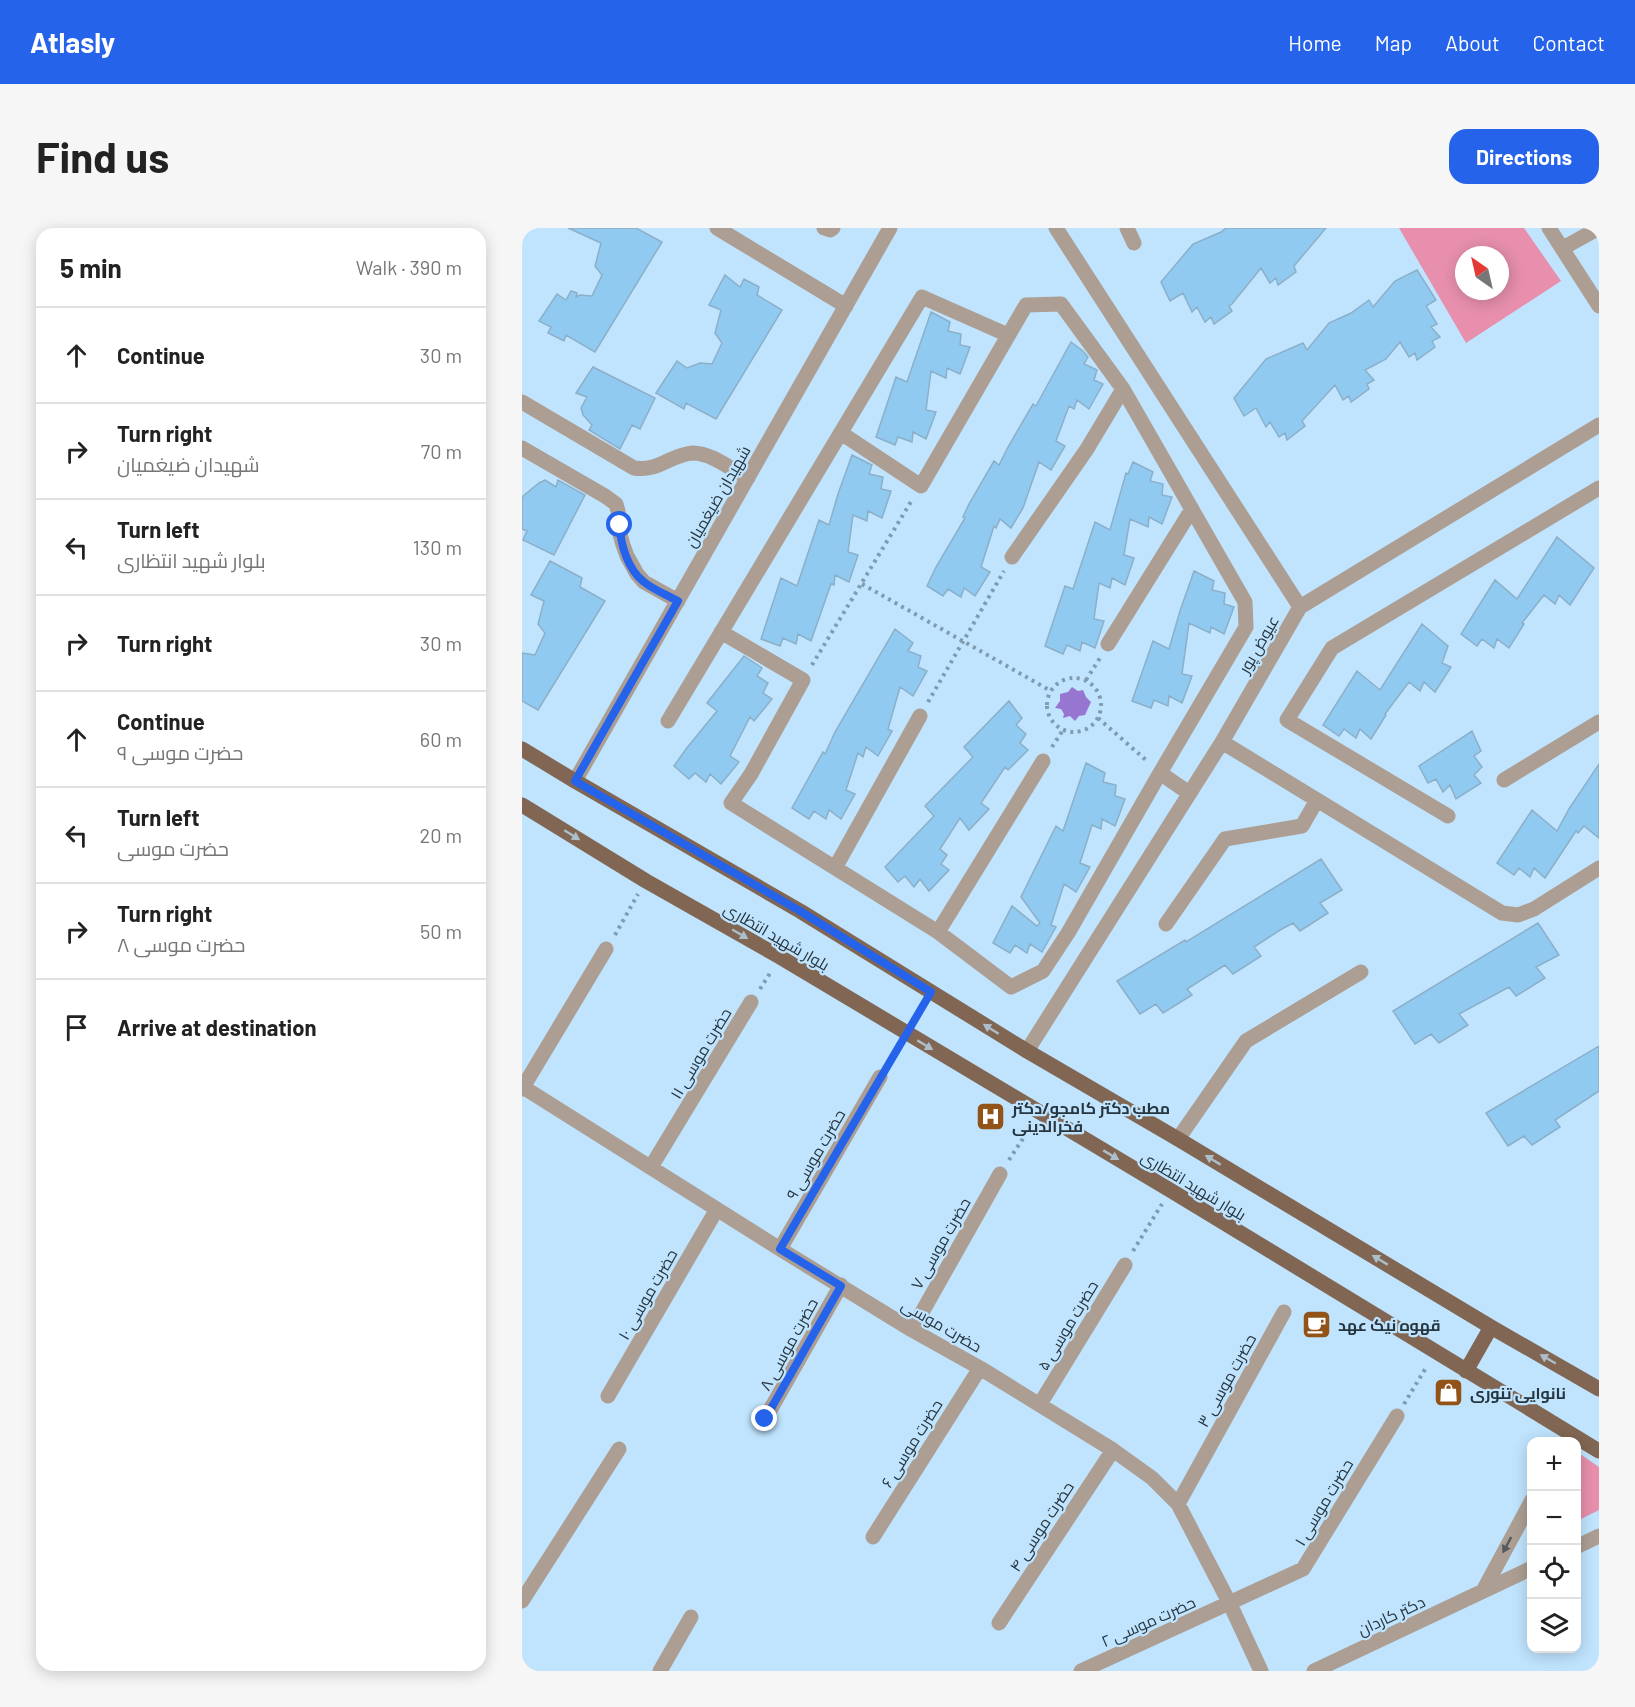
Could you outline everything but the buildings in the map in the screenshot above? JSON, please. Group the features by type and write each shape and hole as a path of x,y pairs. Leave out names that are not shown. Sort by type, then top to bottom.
{"main road":[{"name":"بلوار شهید انتظاری","path":"522,749 800,911 1027,1051 1599,1389"},
{"name":"بلوار شهید انتظاری","path":"522,805 646,881 780,957 1170,1190 1466,1371 1565,1436 1599,1451"},
{"path":"1466,1371 1491,1327"}],"street":[{"path":"717,228 846,306"},
{"path":"825,228 830,230 833,228"},
{"name":"شهیدان ضیغمیان","path":"575,781 890,228"},
{"name":"عیوض پور","path":"1027,1051 1222,742 1300,607 1056,228"},
{"path":"1127,228 1134,243"},
{"path":"1549,228 1599,306"},
{"path":"1563,248 1599,228"},
{"path":"668,722 922,297 1008,335"},
{"path":"721,632 803,680 751,774 732,803 938,932 1011,987 1043,970 1068,933 1246,627 1245,602 1123,389 1061,304 1026,305 921,486 841,433"},
{"path":"1012,557 1087,448 1123,389"},
{"path":"522,402 634,468 655,467 695,453 705,455 748,478"},
{"path":"1300,607 1599,424"},
{"path":"522,447 616,504 620,534 632,566 644,582 678,601"},
{"path":"1448,816 1287,720 1332,648 1599,488"},
{"path":"1108,644 1192,509"},
{"path":"835,868 920,716"},
{"path":"1504,780 1599,722"},
{"path":"1222,742 1503,914 1518,915 1534,909 1599,868"},
{"path":"938,932 1043,761"},
{"path":"1160,773 1189,793"},
{"path":"1166,924 1225,839 1302,826 1317,800"},
{"path":"523,1088 606,949"},
{"path":"1178,1139 1246,1041 1361,972"},
{"name":"حضرت موسی ۱۱","path":"651,1167 751,1002"},
{"name":"حضرت موسی ۹","path":"780,1249 880,1077"},
{"name":"حضرت موسی","path":"523,1088 912,1330 1040,1404 1113,1450 1152,1478 1179,1504 1261,1671"},
{"name":"حضرت موسی ۷","path":"912,1330 1000,1174"},
{"name":"حضرت موسی ۱۰","path":"608,1396 717,1209"},
{"name":"حضرت موسی ۵","path":"1040,1404 1125,1265"},
{"name":"حضرت موسی ۸","path":"765,1419 841,1286"},
{"name":"حضرت موسی ۳","path":"1179,1504 1284,1312"},
{"name":"حضرت موسی ۶","path":"873,1536 980,1368"},
{"name":"حضرت موسی ۱","path":"1230,1604 1303,1569 1397,1416"},
{"path":"522,1601 619,1449"},
{"name":"حضرت موسی ۴","path":"999,1623 1113,1450"},
{"path":"1483,1591 1527,1509"},
{"path":"1580,1545 1599,1536"},
{"name":"دکتر کاردان","path":"1314,1671 1527,1570"},
{"name":"حضرت موسی ۲","path":"1081,1671 1230,1604"},
{"path":"660,1671 691,1617"}],"path":[{"path":"803,680 921,486"},
{"path":"920,716 1012,557"},
{"path":"862,584 1051,691"},
{"path":"1086,680 1108,644"},
{"path":"1073,677 1086,680 1097,690 1101,704 1098,718 1089,728 1076,732 1063,730 1052,720 1047,705 1051,691 1060,681 1073,677"},
{"path":"1098,718 1160,773"},
{"path":"606,949 646,881"},
{"name":"حضرت موسی ۱۱","path":"751,1002 780,957"},
{"path":"880,1077 931,992"},
{"path":"1000,1174 1040,1113"},
{"path":"1125,1265 1170,1190"},
{"path":"1397,1416 1435,1353"}],"shaded area":[{"path":"1399,228 1524,228 1561,281 1466,343"},
{"path":"1072,687 1078,691 1083,690 1091,702 1085,715 1079,716 1075,721 1070,716 1063,718 1064,714 1061,709 1055,708 1060,701 1060,694 1068,692"},
{"path":"1581,1455 1599,1467 1599,1510 1581,1519"}],"place":[{"name":"مطب دکتر کامجو/دکتر فخرالدینی","path":"991,1116"},
{"name":"قهوه نیک عهد","path":"1317,1324"},
{"name":"نانوایی تنوری","path":"1449,1392"}],"route":[{"path":"620,525 620,534 627,556 637,574 644,582 678,601 575,781 800,911 931,992 780,1249 841,1286 765,1419"}]}
